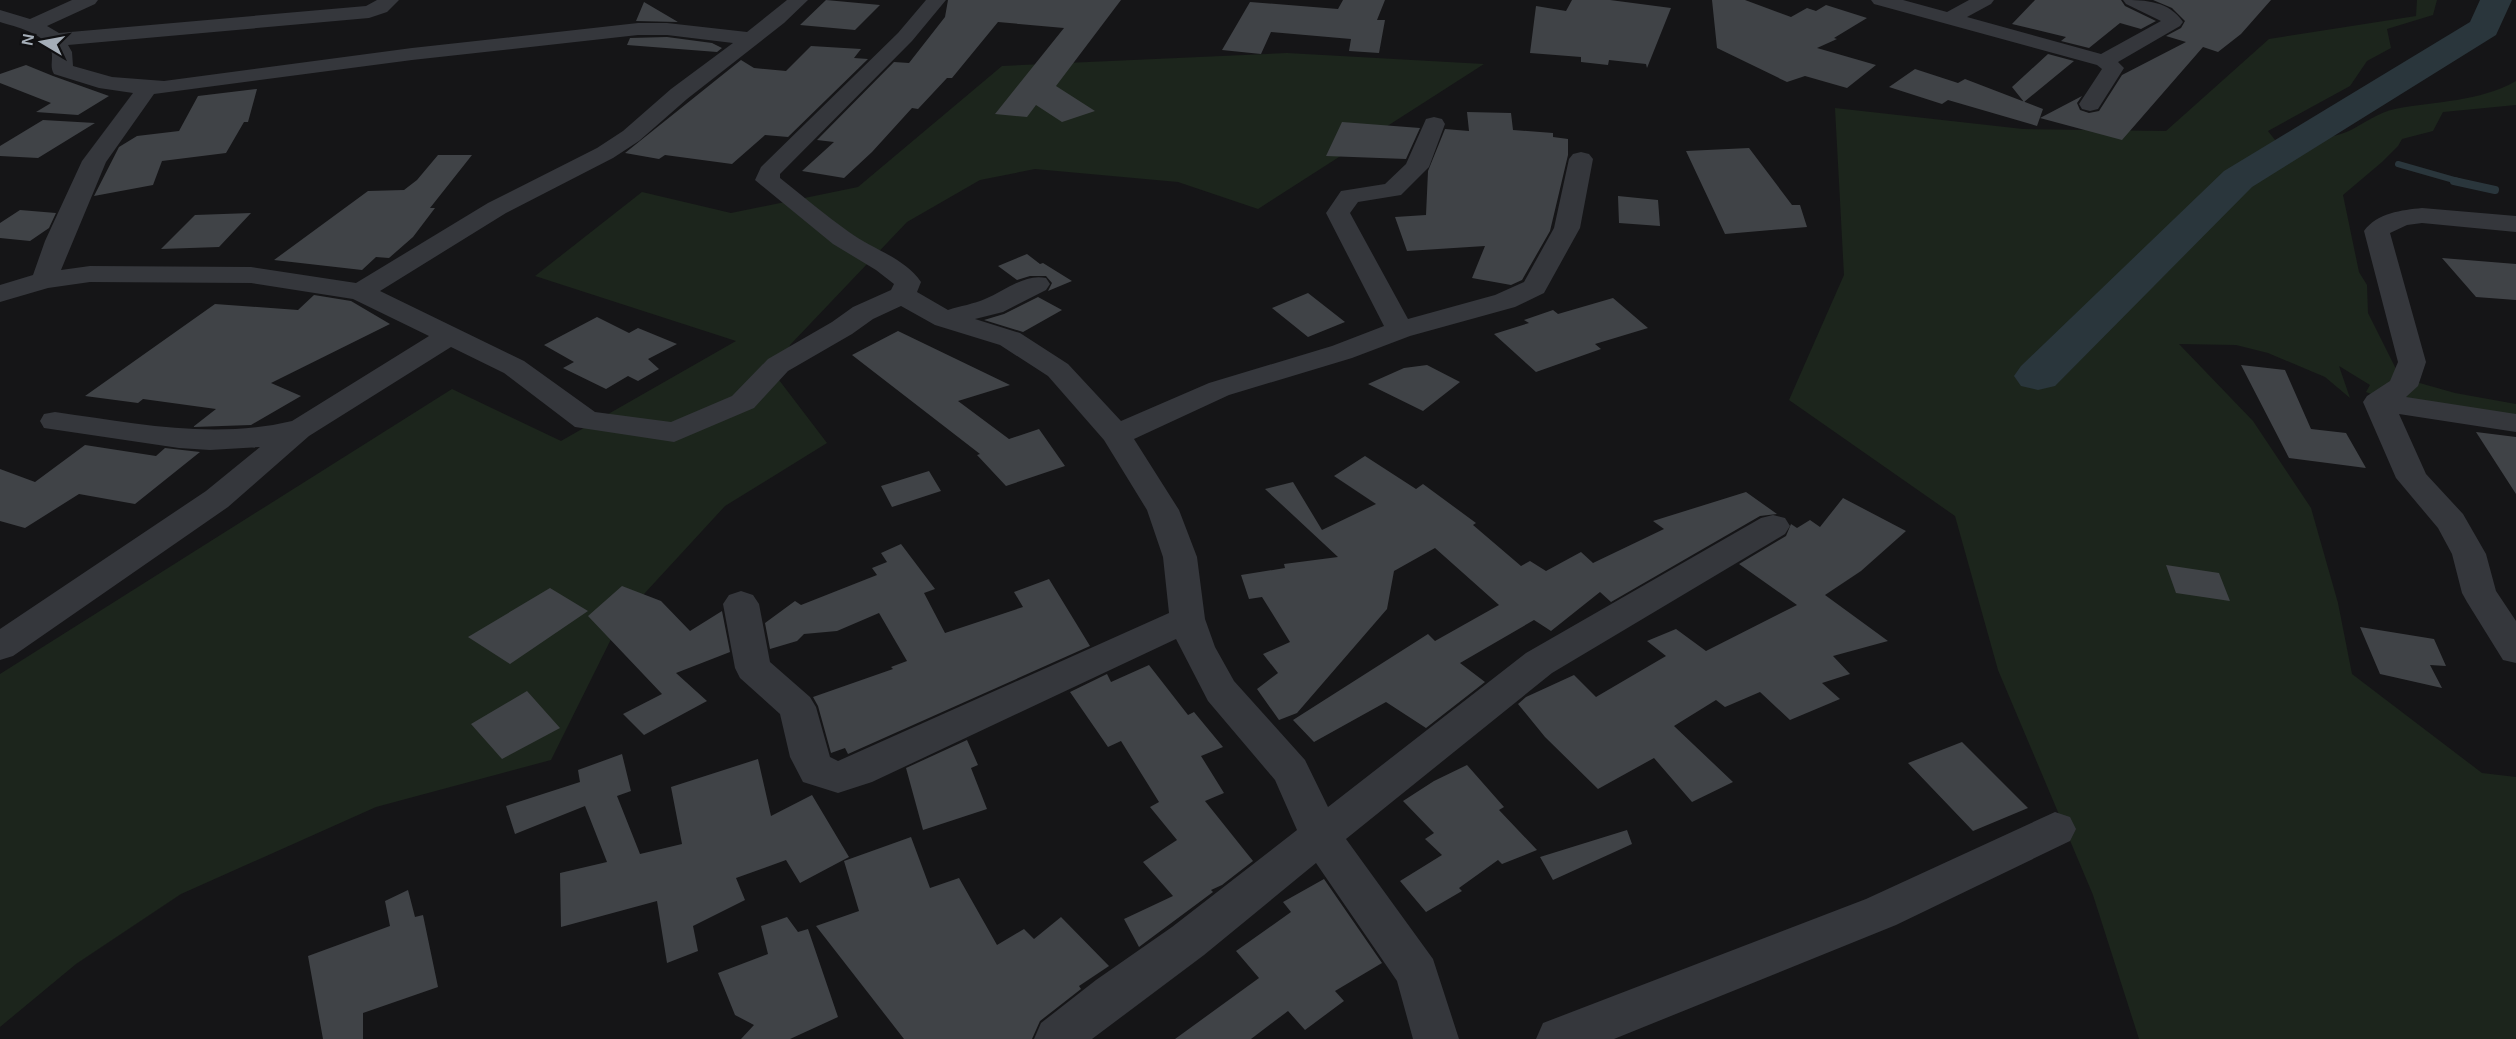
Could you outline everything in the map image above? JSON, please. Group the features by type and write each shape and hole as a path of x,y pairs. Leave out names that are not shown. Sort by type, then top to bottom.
{"street":[{"path":"32,26 88,0"},
{"path":"53,40 369,12 380,8 389,0"},
{"path":"360,292 498,208 605,153 632,136 679,94 798,0"},
{"path":"4,295 44,280 90,274 251,275 360,292 514,367 586,420 674,432 742,402 778,365 864,313 902,295 908,282 885,264 842,239 767,180 769,171 893,50 936,0"},
{"path":"1881,0 2104,61 2113,68 2090,104"},
{"path":"1949,19 1984,0"},
{"path":"2104,61 2173,22 2165,14 2133,0"},
{"path":"0,16 32,26 53,40 61,51 62,69 84,79 148,88 164,88 412,54 638,30 667,29 751,39"},
{"path":"44,280 58,241 94,161 148,88"},
{"path":"1400,330 1338,213 1350,196 1392,190 1417,167 1434,124"},
{"path":"1116,435 1219,389 1342,351 1400,330 1505,301 1534,287 1567,228 1581,159"},
{"path":"2378,402 2403,386 2412,362 2377,231 2384,223 2399,217 2417,215 2516,224"},
{"path":"945,319 993,306 1037,284"},
{"path":"902,295 945,319 1010,339 1035,354 1058,370 1116,435 1163,510 1180,558 1187,619 1197,648 1221,691 1291,771 1320,836 1417,973 1436,1039"},
{"path":"0,647 218,499 302,428 449,336"},
{"path":"2378,402 2516,423"},
{"path":"2378,402 2412,478 2451,522 2469,554 2479,593 2516,650"},
{"path":"56,421 186,440 250,440 302,428"},
{"path":"1057,1039 1112,995 1188,941 1539,663 1773,526"},
{"path":"741,604 753,668 796,707 810,757 817,771 838,777 858,771 1187,619"},
{"path":"1559,1039 1881,912 2055,829"}],"shaded area":[{"path":"2417,0 2437,0 2433,15 2387,29 2391,48 2367,61 2350,86 2268,131 2275,140 2322,138 2349,131 2389,111 2472,97 2516,81 2516,105 2443,112 2433,131 2402,139 2382,162 2343,195 2359,272 2367,285 2368,313 2398,373 2409,380 2455,393 2516,404 2516,418 2414,411 2366,392 2370,385 2339,366 2350,398 2325,377 2268,353 2236,345 2179,344 2253,421 2311,508 2338,603 2352,674 2482,773 2516,777 2516,1039 2139,1039 2093,895 1998,670 1955,516 1789,400 1844,275 1835,108 2023,129 2166,131 2269,39 2416,16"},
{"path":"1287,53 1484,64 1258,209 1178,182 1035,169 980,180 907,222 790,345 779,380 827,443 725,506 621,619 551,760 376,807 181,894 76,964 0,1027 0,674 452,389 561,441 736,341 535,276 642,192 731,213 858,187 1002,66"}],"building":[{"path":"826,0 880,5 855,30 800,25"},
{"path":"948,0 1121,0 1056,86 1095,111 1062,122 1036,105 1027,117 995,114 1064,28 998,22 952,78 947,78 918,109 912,108 872,152 844,178 802,171 834,142 817,140 894,62 909,63 945,17"},
{"path":"1343,0 1385,0 1377,20 1385,20 1379,53 1349,51 1351,39 1271,32 1261,54 1222,50 1250,2 1338,9"},
{"path":"1572,0 1610,0 1671,8 1647,68 1646,64 1609,60 1608,65 1581,62 1581,57 1530,53 1536,6 1566,11"},
{"path":"1712,0 1745,0 1791,17 1807,8 1816,11 1826,5 1867,18 1834,38 1837,39 1817,48 1876,65 1847,88 1805,76 1787,82 1717,48"},
{"path":"2035,0 2121,0 2125,6 2156,21 2141,29 2120,23 2089,48 2061,41 2066,37 2012,24"},
{"path":"2153,0 2271,0 2241,34 2218,52 2203,47 2122,140 2040,118 2082,96 2077,103 2080,110 2089,113 2099,111 2122,75 2186,42 2166,36 2181,28 2185,21 2172,8"},
{"path":"644,2 678,22 636,21"},
{"path":"667,37 712,43 722,48 717,52 627,45 630,38"},
{"path":"811,46 861,49 854,58 868,59 788,137 765,135 732,164 665,155 659,159 625,153 741,60 754,68 786,71"},
{"path":"2048,54 2074,61 2024,102 2012,87"},
{"path":"26,65 109,96 78,115 36,112 51,103 0,83 0,74"},
{"path":"1915,69 1958,83 1965,79 2043,109 2037,126 1948,100 1942,104 1889,87"},
{"path":"257,89 248,122 244,122 226,153 162,161 153,185 94,196 119,147 137,136 179,131 198,96"},
{"path":"1467,112 1511,113 1513,130 1553,133 1553,137 1568,139 1568,155 1550,231 1522,280 1511,285 1472,278 1485,246 1407,251 1395,217 1426,215 1428,171 1445,129 1469,131"},
{"path":"43,120 95,123 38,158 0,156 0,146"},
{"path":"1342,122 1420,128 1406,159 1326,156"},
{"path":"1749,148 1792,205 1800,205 1807,227 1725,234 1686,151"},
{"path":"438,155 472,155 430,208 435,208 413,237 389,258 376,257 362,270 274,260 368,191 404,190 417,180"},
{"path":"1618,196 1658,200 1660,226 1619,223"},
{"path":"20,210 56,213 49,228 30,241 0,238 0,223"},
{"path":"251,213 219,247 161,249 195,215"},
{"path":"1027,254 1040,264 1043,263 1072,281 1048,291 1052,283 1046,276 1030,276 1017,280 998,266"},
{"path":"2442,258 2516,264 2516,300 2476,297"},
{"path":"1308,293 1345,322 1308,337 1272,308"},
{"path":"314,295 351,301 390,324 271,383 301,396 251,425 193,427 216,409 143,399 138,403 85,396 215,304 298,310"},
{"path":"1038,297 1062,310 1023,332 984,320 1004,314"},
{"path":"1613,298 1648,328 1595,344 1601,349 1536,372 1494,334 1529,323 1524,320 1553,310 1558,314"},
{"path":"597,317 629,333 638,328 677,344 648,359 659,369 638,381 628,376 606,389 563,368 574,362 544,345"},
{"path":"898,331 1010,385 958,401 1009,439 1039,429 1065,466 1006,486 977,455 980,454 852,355"},
{"path":"1427,365 1460,382 1423,411 1368,384 1404,368"},
{"path":"2241,365 2285,370 2311,429 2346,433 2366,468 2289,458"},
{"path":"2476,432 2516,437 2516,494"},
{"path":"85,445 156,456 165,448 200,452 135,504 79,494 25,528 0,521 0,469 35,482"},
{"path":"1365,456 1416,489 1423,484 1476,523 1473,525 1521,566 1530,561 1546,571 1581,552 1593,563 1664,529 1653,521 1746,492 1777,514 1760,516 1611,602 1600,592 1551,631 1534,620 1460,663 1485,682 1426,728 1386,702 1314,742 1293,720 1428,634 1435,641 1499,605 1435,548 1394,571 1387,609 1297,713 1279,720 1257,689 1278,673 1263,654 1290,642 1262,597 1249,599 1241,575 1285,568 1284,564 1338,557 1265,489 1293,482 1322,530 1376,504 1334,476"},
{"path":"929,471 941,491 892,507 881,486"},
{"path":"1843,498 1906,531 1861,571 1825,595 1888,641 1833,656 1850,674 1822,683 1840,699 1790,720 1760,692 1725,707 1716,700 1674,726 1733,782 1692,802 1654,758 1598,789 1545,737 1518,704 1526,697 1574,675 1596,697 1666,656 1647,641 1676,629 1706,651 1797,605 1739,564 1786,536 1791,524 1797,528 1810,520 1820,527"},
{"path":"901,544 935,589 924,593 945,633 1023,607 1014,592 1049,579 1090,646 848,754 845,748 831,753 818,706 813,697 893,669 891,667 907,661 879,613 837,631 804,634 797,641 770,649 765,623 795,601 801,605 877,575 872,568 887,562 881,553"},
{"path":"2166,565 2219,573 2230,601 2176,593"},
{"path":"622,586 661,601 690,631 722,611 730,652 676,673 707,701 644,735 623,714 662,694 588,616"},
{"path":"550,588 588,611 510,664 468,637"},
{"path":"2360,627 2434,639 2446,666 2430,665 2442,688 2380,674"},
{"path":"1149,665 1188,715 1194,712 1223,747 1201,756 1224,793 1205,801 1253,861 1222,885 1211,890 1213,892 1139,947 1124,919 1173,896 1143,862 1177,840 1150,807 1159,802 1121,741 1108,747 1070,692 1107,674 1111,682"},
{"path":"527,691 560,728 502,759 471,724"},
{"path":"967,740 978,765 971,768 987,809 923,830 906,768"},
{"path":"1962,742 2028,808 1973,831 1908,763"},
{"path":"622,754 631,791 617,796 640,854 682,844 671,787 758,759 771,816 812,795 849,857 800,883 786,860 736,878 745,900 693,926 698,951 667,963 657,901 561,927 560,873 607,862 585,806 515,834 506,806 580,782 578,770"},
{"path":"1467,765 1504,807 1499,810 1537,850 1502,864 1498,860 1459,888 1462,891 1426,912 1400,881 1442,855 1425,839 1434,833 1403,801 1434,781"},
{"path":"1627,830 1632,844 1553,880 1540,857"},
{"path":"911,837 930,888 959,878 997,945 1024,929 1034,939 1061,917 1109,966 1079,986 1081,989 1040,1021 1032,1039 904,1039 816,926 859,911 844,861"},
{"path":"1324,879 1382,963 1335,991 1344,1001 1305,1030 1288,1011 1251,1039 1175,1039 1259,978 1236,951 1291,912 1283,902"},
{"path":"408,890 415,917 423,915 438,987 363,1013 363,1039 323,1039 308,956 390,926 385,901"},
{"path":"787,917 798,932 808,929 838,1017 790,1039 741,1039 754,1025 735,1015 718,973 768,954 761,926"}],"waterway":[{"path":"2038,376 2238,179 2484,28 2496,0"},
{"path":"2398,164 2461,182"},
{"path":"2454,181 2495,190"}]}
